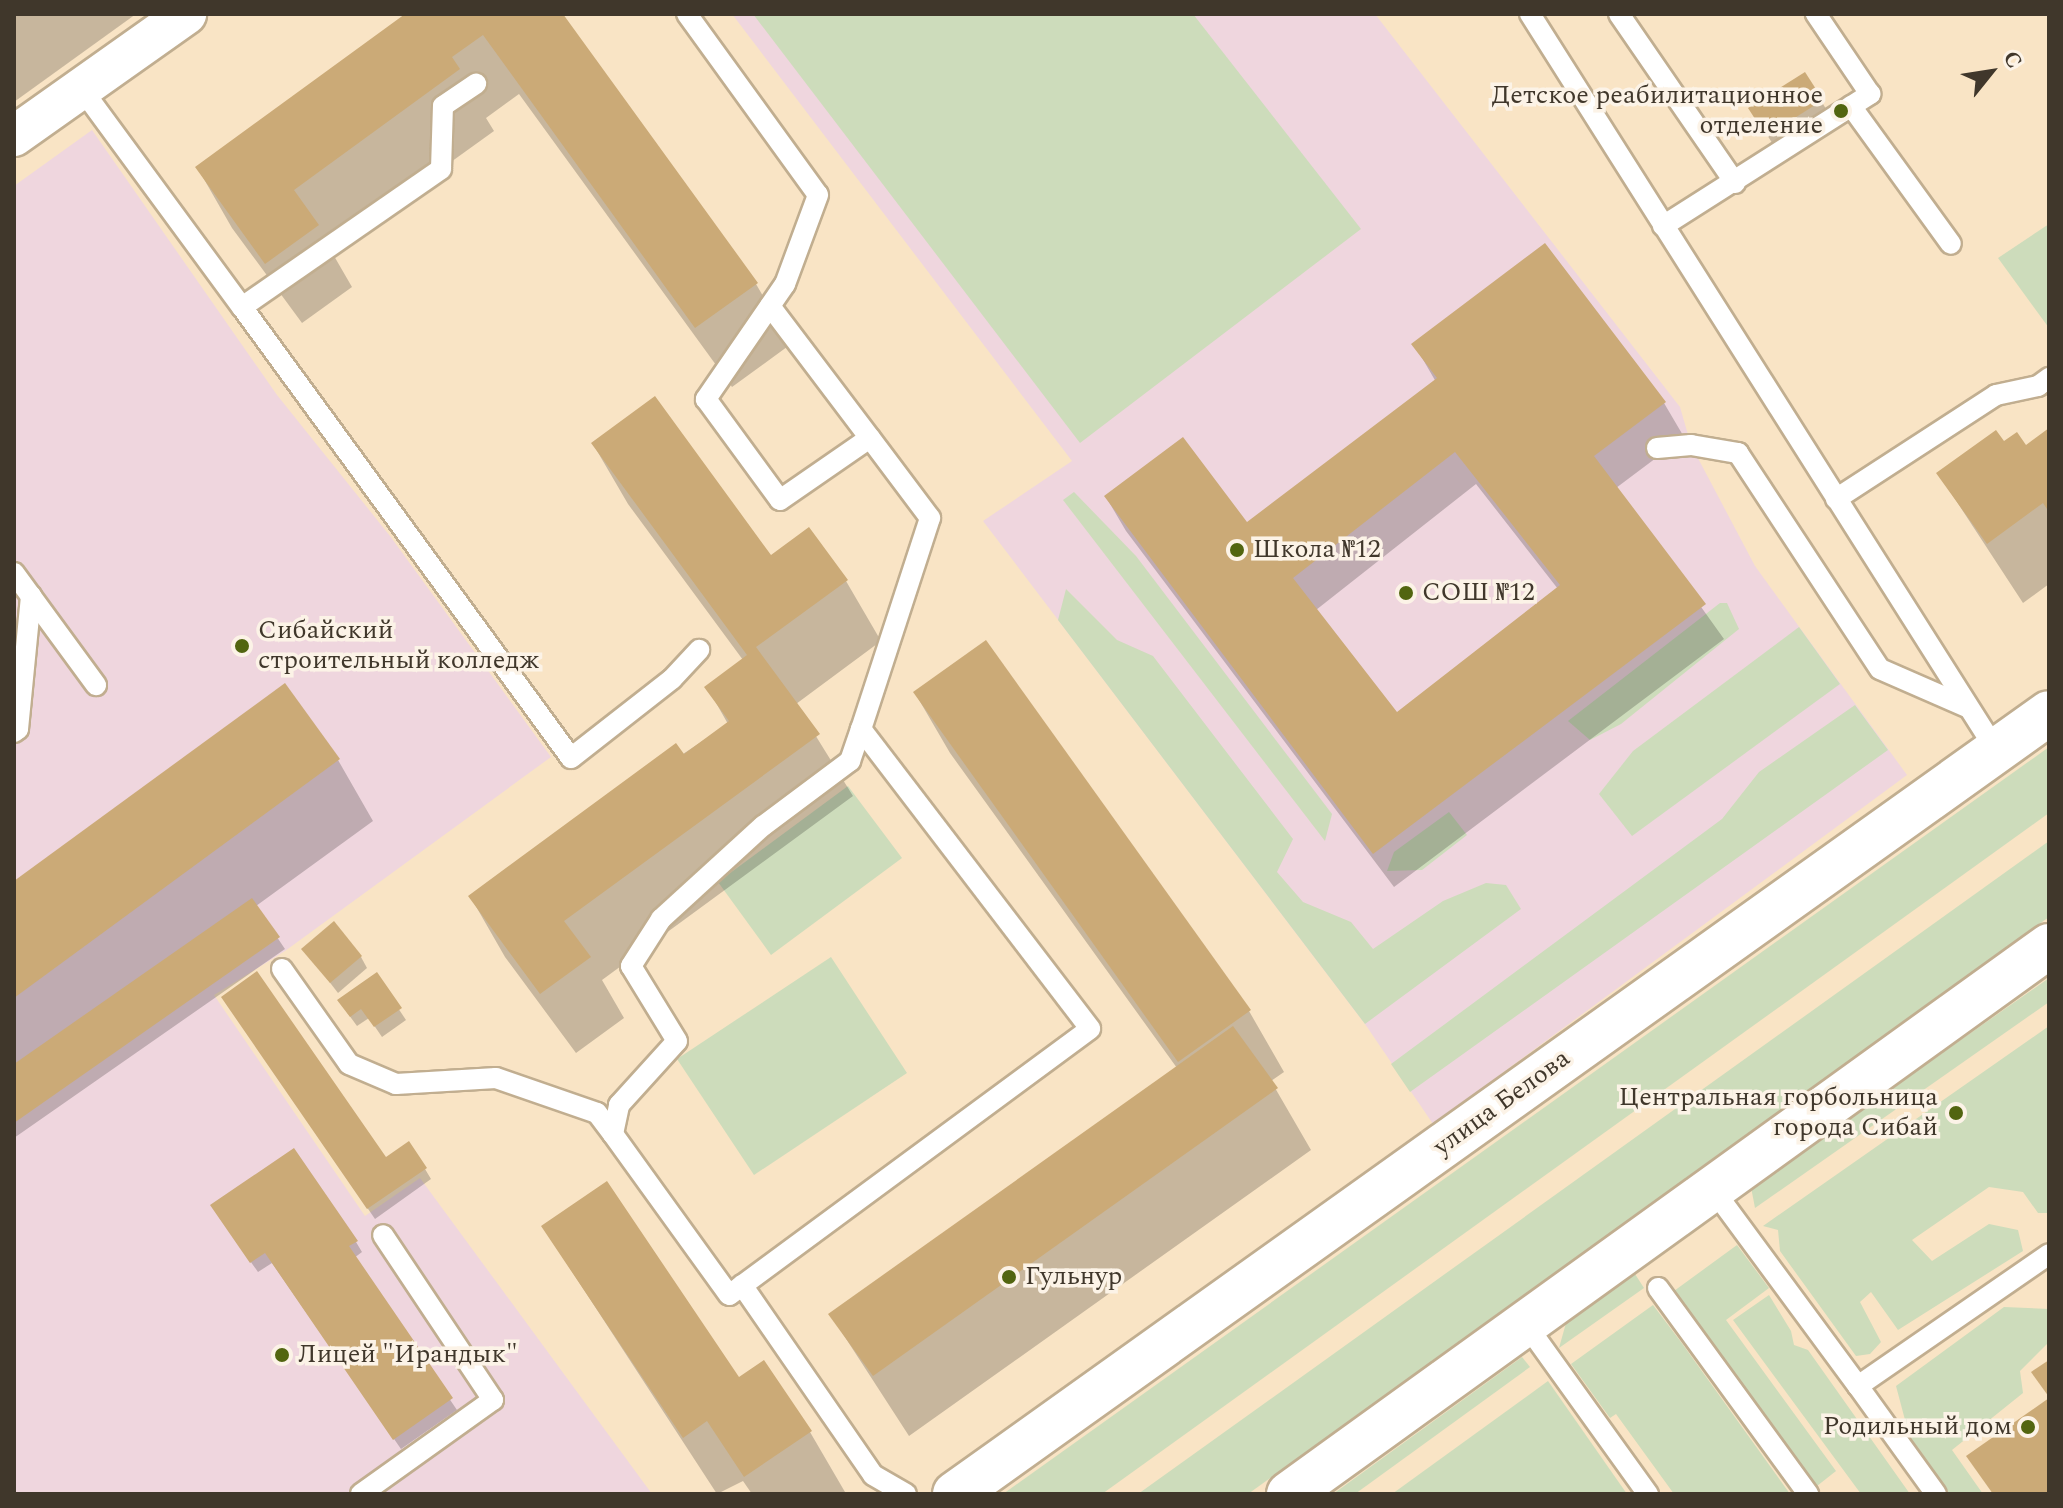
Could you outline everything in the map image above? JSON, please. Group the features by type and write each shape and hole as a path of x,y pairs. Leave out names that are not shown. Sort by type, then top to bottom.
{"main road":[{"name":"улица Белова","path":"955,1494 2049,713"},
{"path":"1289,1494 2049,946"}],"street":[{"path":"14,136 186,14"}],"lane":[{"path":"687,14 818,195 785,284 706,399 780,500 870,438"},
{"path":"1530,14 1996,750"},
{"path":"1619,14 1735,183"},
{"path":"1663,226 1735,183 1870,94 1816,14"},
{"path":"242,307 441,169 443,106 476,84"},
{"path":"81,88 571,758 672,679 699,650"},
{"path":"1851,106 1951,244"},
{"path":"613,1134 619,1105 677,1041 631,966 661,919 763,826 850,761 930,518 770,306"},
{"path":"1836,499 1996,395 2038,386 2049,378"},
{"path":"1657,448 1691,445 1738,453 1880,669 1967,707"},
{"path":"14,573 96,685"},
{"path":"14,732 31,596"},
{"path":"282,969 349,1064 396,1084 496,1078 597,1113 729,1295 1090,1029 861,729"},
{"path":"1712,1188 1936,1494"},
{"path":"361,1494 493,1400 383,1235"},
{"path":"1858,1386 2049,1254"},
{"path":"742,1285 873,1475 906,1494"},
{"path":"1658,1288 1808,1494"},
{"path":"1525,1323 1648,1494"}],"shaded area":[{"name":"СОШ №12","path":"732,14 1375,14 1680,407 1691,445 1755,566 1907,775 1433,1124 1365,1024 983,521 1072,461"},
{"path":"92,130 277,395 390,536 551,757 285,951 214,995 365,1216 420,1178 652,1494 14,1494 14,186"}],"green space":[{"path":"753,14 1193,14 1361,229 1080,443"},
{"path":"2049,224 2049,328 1998,258"},
{"path":"1074,492 1136,556 1332,814 1325,841 1063,500"},
{"path":"1066,589 1117,640 1153,656 1293,839 1277,872 1303,902 1351,922 1373,949 1443,901 1486,883 1506,885 1521,909 1365,1024 1058,620"},
{"path":"1720,603 1727,603 1739,629 1621,724 1590,740 1568,721"},
{"path":"1799,627 1840,684 1632,836 1599,794 1633,751"},
{"path":"1855,705 1888,750 1410,1092 1391,1064 1722,819 1759,772"},
{"path":"2049,747 2049,813 1102,1494 1003,1494"},
{"path":"848,786 902,858 771,955 718,882"},
{"path":"1449,812 1467,835 1422,870 1387,871 1394,852"},
{"path":"2049,841 2049,917 1248,1494 1138,1494"},
{"path":"831,957 907,1073 754,1175 677,1059"},
{"path":"2049,978 2049,1002 1755,1208 1751,1187"},
{"path":"2049,1026 2049,1213 2038,1213 2023,1192 1989,1187 1912,1240 1932,1261 1989,1224 2018,1230 2023,1251 1898,1330 1871,1292 1860,1302 1881,1342 1870,1354 1856,1356 1780,1251 1778,1230 1763,1226"},
{"path":"1737,1245 1769,1288 1726,1320 1836,1471 1817,1486 1674,1291"},
{"path":"1635,1274 1644,1288 1559,1348 1566,1323"},
{"path":"1769,1295 1791,1331 1794,1345 1808,1350 1910,1494 1861,1494 1733,1320"},
{"path":"1653,1305 1790,1494 1674,1494 1616,1414 1610,1418 1571,1364"},
{"path":"2004,1307 2049,1309 2049,1342 2020,1371 2023,1393 1952,1450 1983,1494 1946,1494 1913,1450 1896,1386"},
{"path":"1522,1357 1530,1367 1355,1494 1333,1494"},
{"path":"1548,1381 1627,1494 1392,1494"}],"building":[{"path":"405,14 563,14 758,283 695,328 483,35 452,57 460,69 294,190 319,225 265,264 195,167"},
{"path":"1805,72 1823,100 1766,136 1748,108"},
{"name":"Школа №12","path":"1545,243 1666,402 1594,456 1706,604 1373,854 1104,496 1183,437 1247,522 1437,378 1411,344","holes":["1455,452 1560,585 1397,712 1293,578"]},
{"path":"655,396 771,555 809,527 848,580 756,647 820,734 564,921 591,957 540,994 468,896 676,743 684,754 729,721 704,687 747,655 591,443"},
{"path":"2049,428 2049,512 2043,503 1987,544 1936,473 1996,430 2004,441 2017,432 2026,445"},
{"path":"986,640 1251,1010 1178,1062 913,692"},
{"path":"285,683 340,759 14,998 14,881"},
{"path":"252,898 280,937 14,1123 14,1064"},
{"path":"334,921 362,956 330,983 301,949"},
{"path":"257,971 386,1157 409,1141 427,1168 367,1209 221,997"},
{"path":"377,972 402,1008 374,1027 361,1009 350,1017 337,1000"},
{"path":"1233,1026 1278,1088 873,1376 828,1314"},
{"path":"294,1148 358,1241 349,1246 453,1398 393,1440 265,1253 250,1263 210,1205"},
{"path":"607,1181 739,1377 764,1360 812,1431 744,1477 707,1421 683,1438 541,1226"},
{"name":"Родильный дом","path":"2049,1360 2049,1397 2031,1372"},
{"name":"Родильный дом","path":"2049,1398 2049,1494 1993,1494 1966,1456"}],"place":[{"name":"Детское реабилитационное отделение","path":"1841,111"},
{"name":"Школа №12","path":"1237,550"},
{"name":"СОШ №12","path":"1406,593"},
{"name":"Сибайский строительный колледж","path":"242,646"},
{"name":"Центральная горбольница города Сибай","path":"1956,1113"},
{"name":"Гульнур","path":"1009,1277"},
{"name":"Лицей \"Ирандык\"","path":"282,1355"},
{"name":"Родильный дом","path":"2028,1427"}]}
